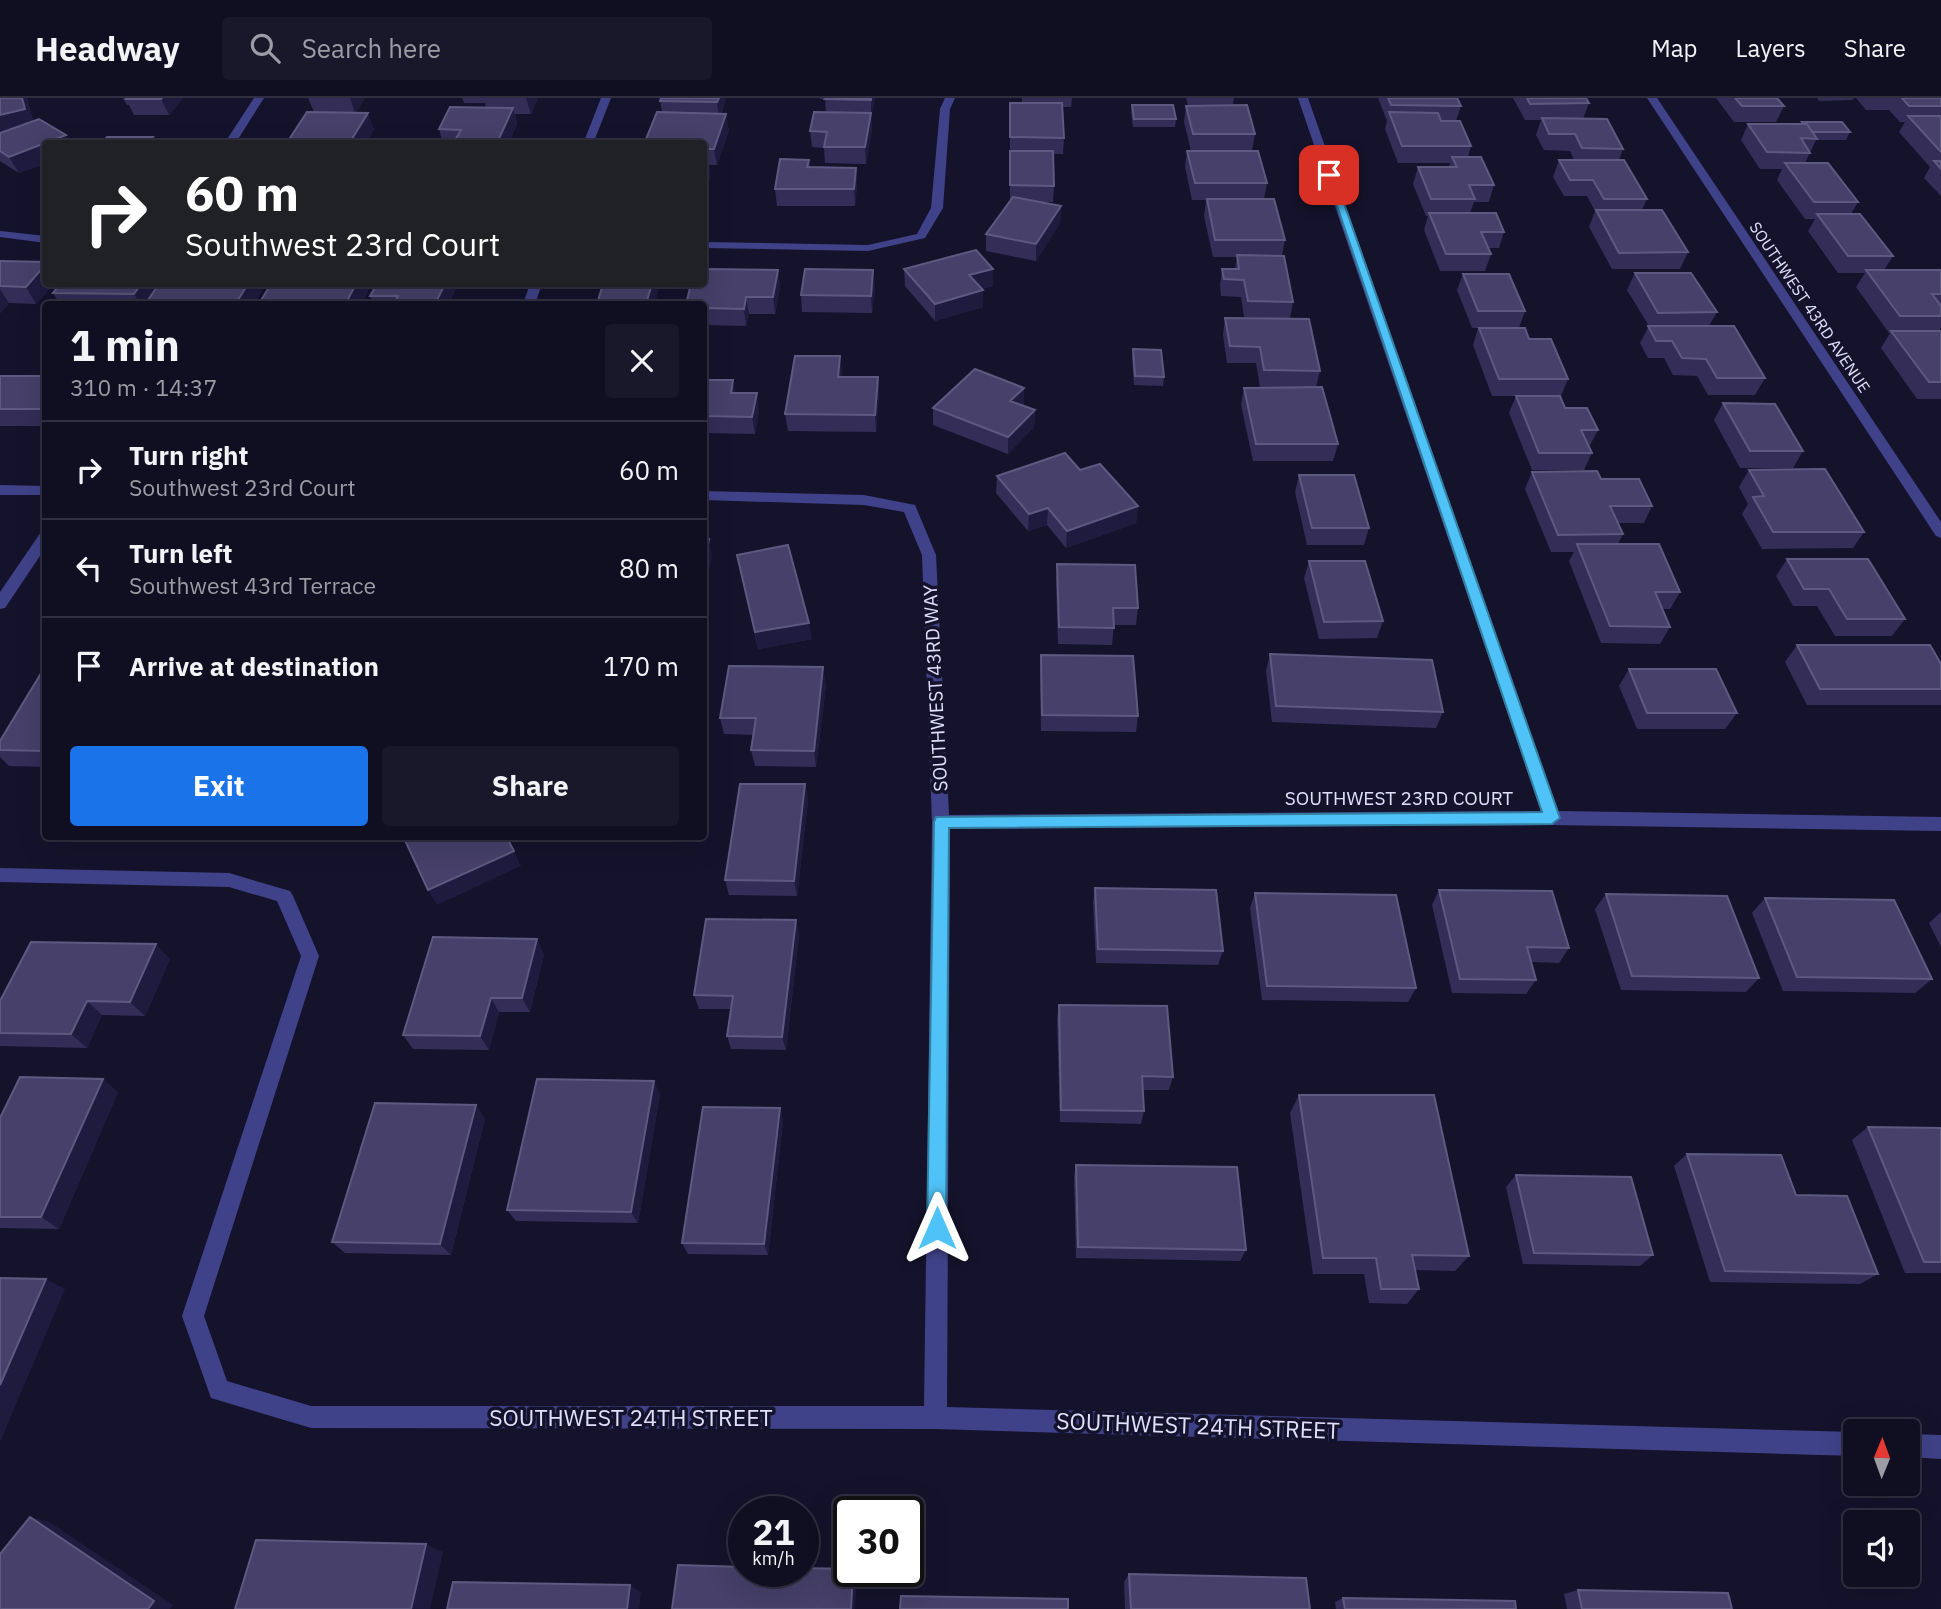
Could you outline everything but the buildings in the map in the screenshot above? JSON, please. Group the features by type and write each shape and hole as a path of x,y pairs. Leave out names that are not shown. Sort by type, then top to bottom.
{"street":[{"path":"232,140 260,98"},
{"path":"590,140 606,98"},
{"path":"707,245 868,248 922,236 937,208 945,109 950,98"},
{"path":"1303,98 1552,818"},
{"name":"SOUTHWEST 43RD AVENUE","path":"1652,98 1941,533"},
{"path":"0,234 42,239"},
{"path":"0,490 42,491"},
{"name":"SOUTHWEST 43RD WAY","path":"707,495 864,500 910,508 929,555 941,822 934,1418"},
{"path":"0,604 42,541"},
{"name":"SOUTHWEST 23RD COURT","path":"941,822 1552,818 1941,824"},
{"name":"SOUTHWEST 24TH STREET","path":"0,876 229,880 284,896 310,956 193,1316 219,1390 312,1417 934,1418 1843,1444"},
{"path":"1920,1446 1941,1447"}],"route":[{"path":"937,1228 941,822 1552,818 1329,175"}]}
